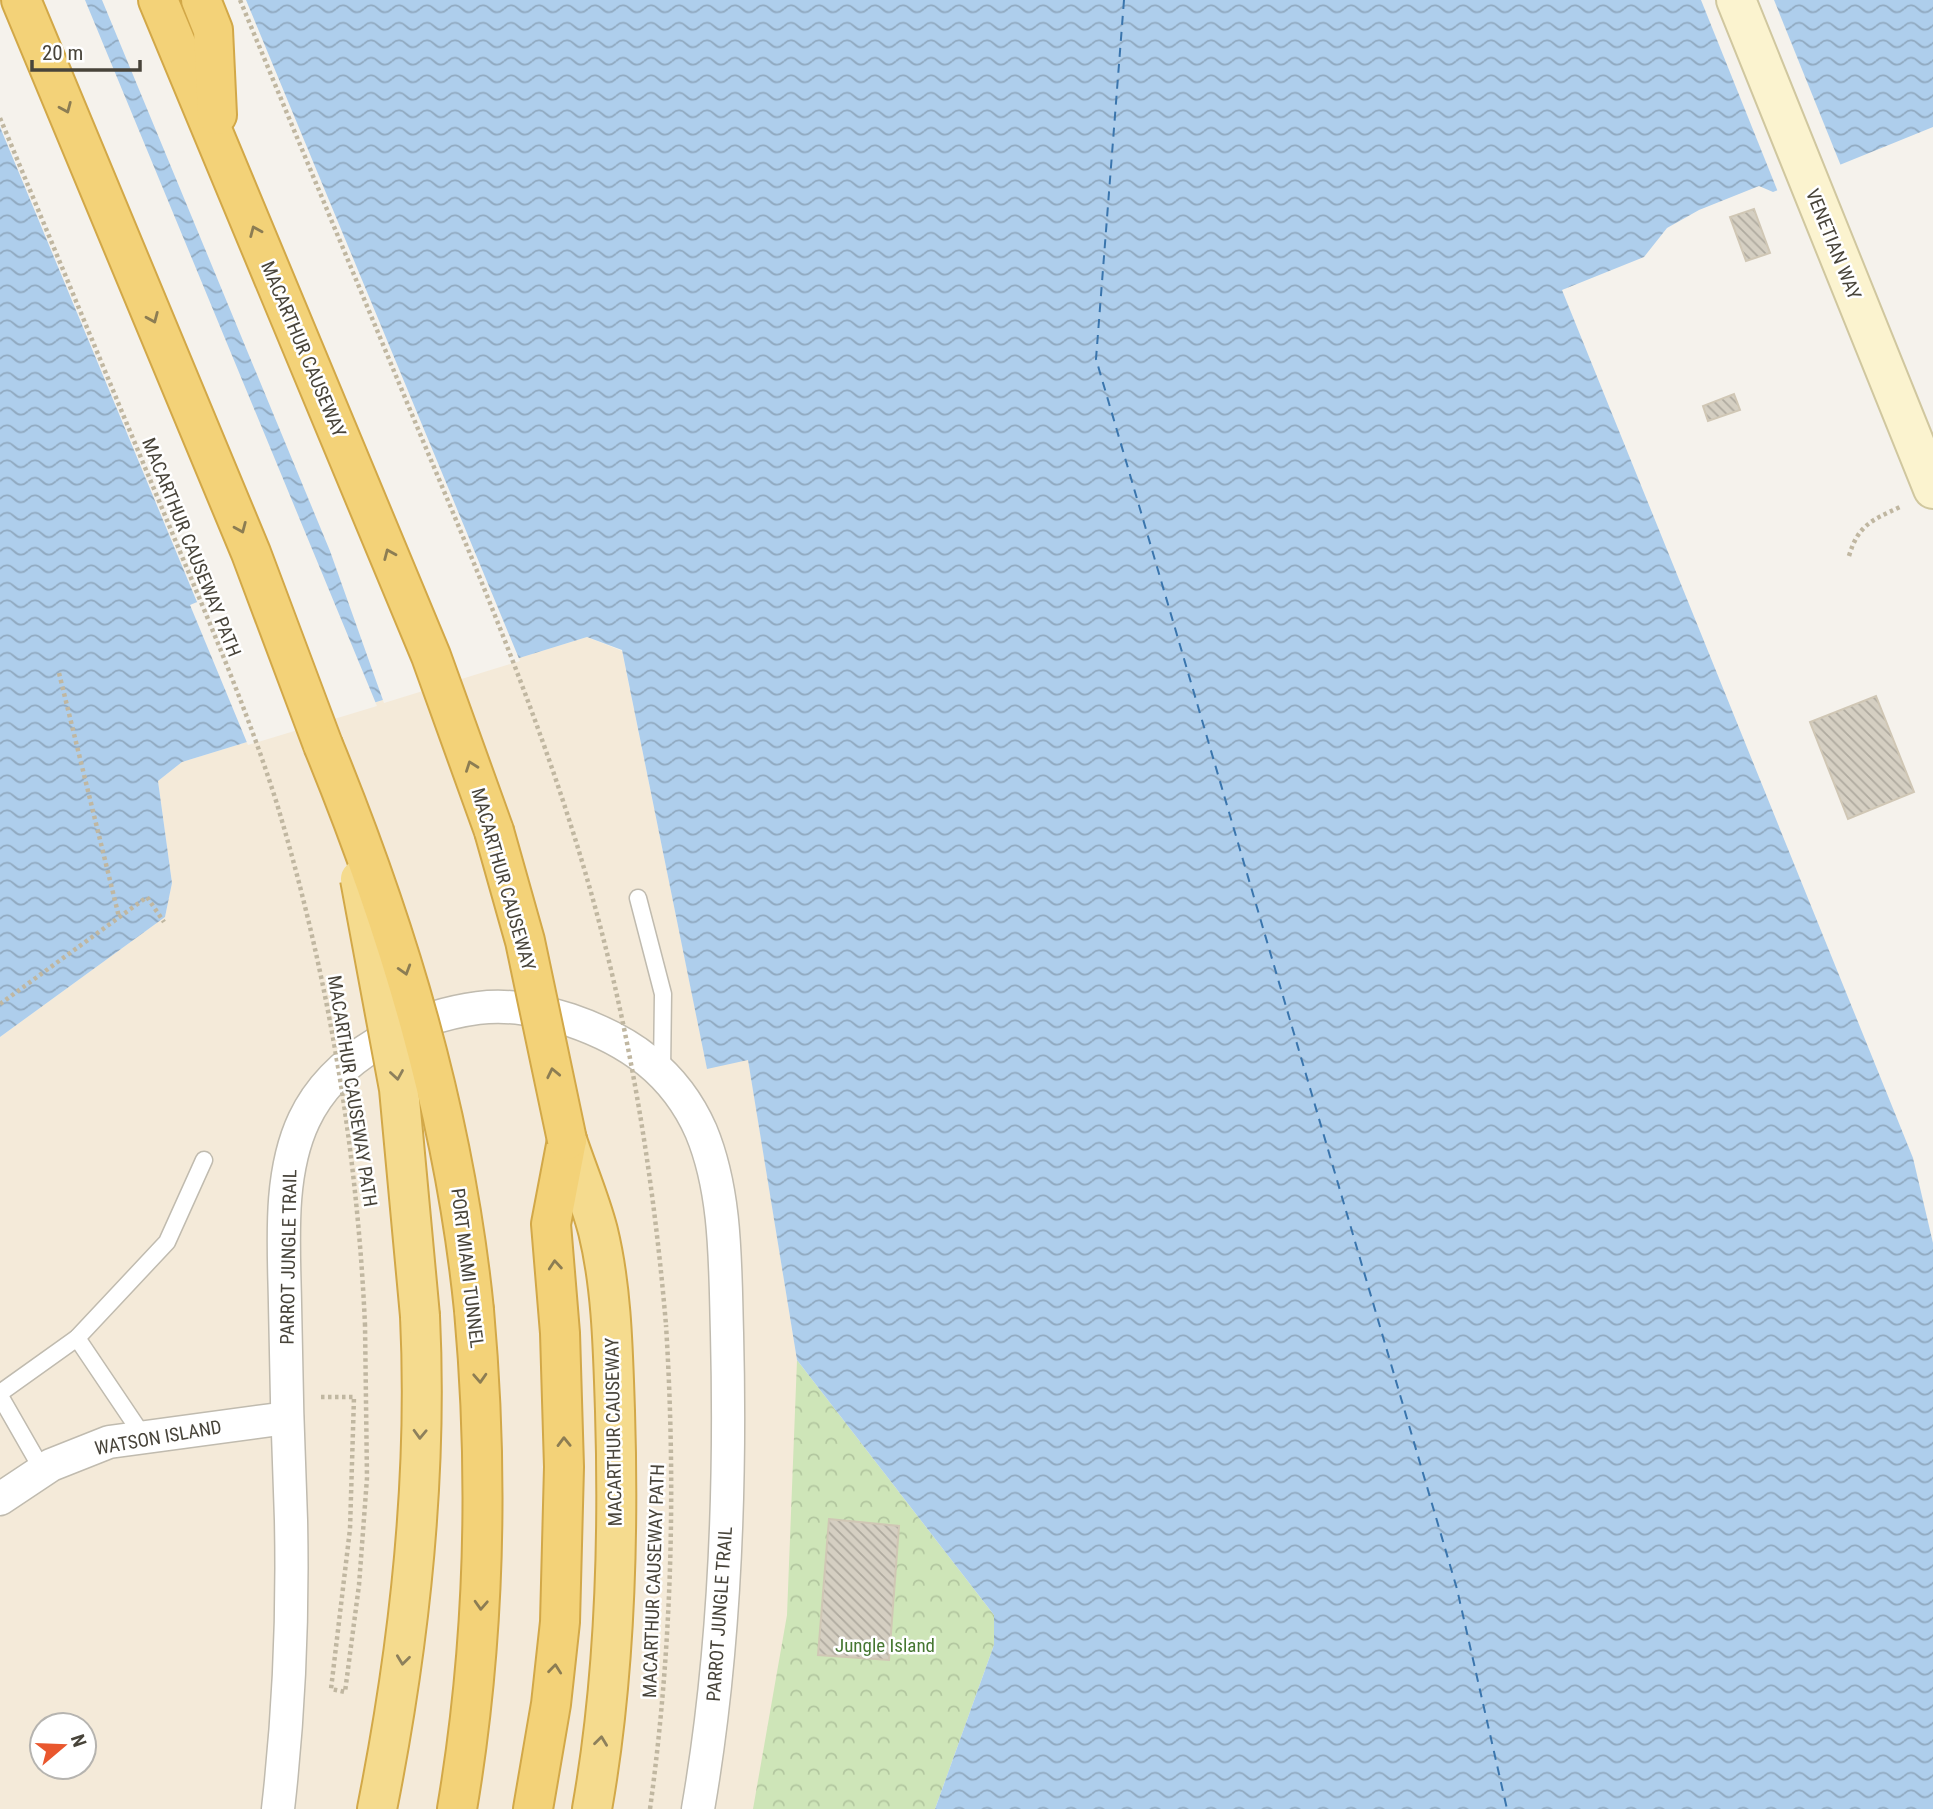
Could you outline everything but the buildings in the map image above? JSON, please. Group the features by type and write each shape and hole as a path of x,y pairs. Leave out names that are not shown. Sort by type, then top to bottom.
{"highway":[{"path":"21,0 251,553 323,745 361,883 387,1014 407,1157 420,1316 421,1410 415,1548 400,1683 377,1809"},
{"name":"MACARTHUR CAUSEWAY","path":"158,0 432,656 494,831 525,941 568,1140 598,1232 609,1311 616,1519 609,1661 592,1809"},
{"path":"201,0 213,30 218,141"},
{"name":"PORT MIAMI TUNNEL","path":"323,745 375,876 434,1070 467,1233 483,1431 484,1552 475,1686 457,1809"},
{"path":"533,1809 551,1704 560,1622 565,1467 560,1333 551,1224 568,1140"}],"main road":[{"name":"VENETIAN WAY","path":"1736,0 1808,178 1921,496"}],"street":[{"name":"PARROT JUNGLE TRAIL","path":"278,1809 284,1756 291,1615 285,1219 290,1161 305,1118 334,1079 377,1043 402,1030 460,1010 500,1006 536,1010 604,1032 645,1056 676,1088 699,1128 715,1172 726,1298 728,1402 724,1556 711,1715 698,1809"},
{"name":"WATSON ISLAND","path":"0,1499 78,1452 143,1436 287,1418"}],"lane":[{"path":"638,898 663,994 662,1071"},
{"path":"43,1471 0,1394 77,1338 167,1242 204,1160"},
{"path":"77,1338 143,1436"}],"path":[{"name":"MACARTHUR CAUSEWAY PATH","path":"240,0 491,604 566,810 607,951 635,1086 660,1246 672,1435 672,1560 662,1705 650,1809"},
{"name":"MACARTHUR CAUSEWAY PATH","path":"0,118 201,603 275,800 311,930 337,1054 358,1209 365,1325 367,1478 359,1584 345,1692 331,1689 350,1529 354,1397 319,1397 319,1410"},
{"path":"1849,556 1855,536 1872,520 1921,496"},
{"path":"60,673 119,917"},
{"path":"0,1004 147,897 164,922"}],"shaded area":[{"path":"587,637 622,651 707,1068 748,1059 797,1360 935,1809 0,1809 0,1037 165,917 172,883 158,781 182,762"}],"green space":[{"name":"Jungle Island","path":"797,1360 994,1615 994,1645 935,1809 753,1809 787,1615"}],"water":[{"path":"0,0 1933,0 1933,127 1773,192 1759,186 1699,210 1667,228 1644,257 1562,290 1913,1158 1933,1243 1933,1809 935,1809 994,1645 994,1615 797,1360 748,1060 707,1069 622,650 587,637 182,762 158,781 172,883 165,917 0,1037"}],"pier":[{"path":"0,0 85,0 377,706 248,745 190,605 197,602 0,127"},
{"path":"102,0 246,0 520,661 384,703 330,551"},
{"path":"1701,0 1774,0 1841,166 1778,192"}],"ferry route":[{"path":"1124,0 1096,359 1457,1589 1507,1809"}]}
